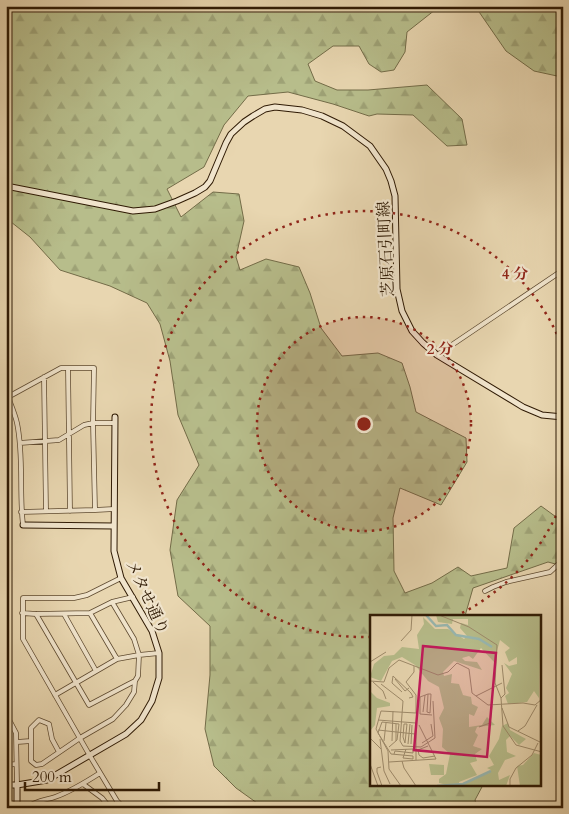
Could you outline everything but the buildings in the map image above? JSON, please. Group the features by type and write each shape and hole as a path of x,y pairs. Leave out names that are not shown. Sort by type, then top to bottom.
{"main road":[{"name":"芝原石引町線","path":"6,186 133,211 155,208 195,194 205,187 210,182 231,134 254,116 275,107 302,110 322,116 343,126 370,146 392,181 395,196 397,289 402,310 412,331 437,354 523,407 542,415 563,417"},
{"name":"メタせ通り","path":"6,785 47,780 126,734 140,720 152,701 159,678 159,653 152,632 121,578 114,551 115,420"},
{"path":"23,525 114,526"},
{"path":"17,785 17,808"}],"street":[{"path":"437,354 563,270"},
{"path":"23,525 21,512 20,443 17,421 8,397 61,368 94,368 96,510"},
{"path":"68,368 70,511"},
{"path":"44,378 46,511"},
{"path":"20,443 59,440 84,425 115,420"},
{"path":"21,512 114,509"},
{"path":"485,591 506,582 550,572 563,560"},
{"path":"121,578 87,595 74,598 23,598 22,613 23,639 100,773 117,801 124,808"},
{"path":"22,613 90,613 112,602 133,597"},
{"path":"59,752 52,739 49,724 39,720 31,728 32,761 36,765 42,764 80,738 113,719 126,705 134,692 135,681 138,676 139,655 134,639 112,602"},
{"path":"90,613 117,660"},
{"path":"36,614 89,705 135,681"},
{"path":"64,614 96,671"},
{"path":"55,695 117,660 159,653"},
{"path":"6,714 16,733 17,785"},
{"path":"16,742 31,741"},
{"path":"6,765 16,764"},
{"path":"30,808 34,802 56,797 83,784 100,773"},
{"path":"83,784 102,798 110,808"},
{"path":"56,797 57,806 72,808"}],"green space":[{"path":"6,6 440,6 407,32 405,52 394,70 381,72 369,64 359,46 333,46 308,64 315,81 337,90 368,90 427,85 462,119 467,145 447,146 413,115 377,114 369,116 288,92 248,96 224,125 204,167 167,189 181,217 213,192 239,194 244,221 236,257 240,270 266,259 299,267 310,293 321,328 342,356 378,353 402,363 416,412 466,438 467,462 441,505 400,488 393,518 394,571 405,593 432,583 458,567 471,576 507,568 514,528 541,506 563,522 563,566 548,562 473,588 465,615 370,615 370,786 482,786 475,800 477,808 264,808 236,788 214,766 205,729 210,675 210,626 178,596 170,550 177,500 199,465 178,415 170,361 160,324 147,303 110,286 60,270 30,237 6,218"},
{"path":"475,6 563,6 563,57 557,76 534,71 506,51"}]}
